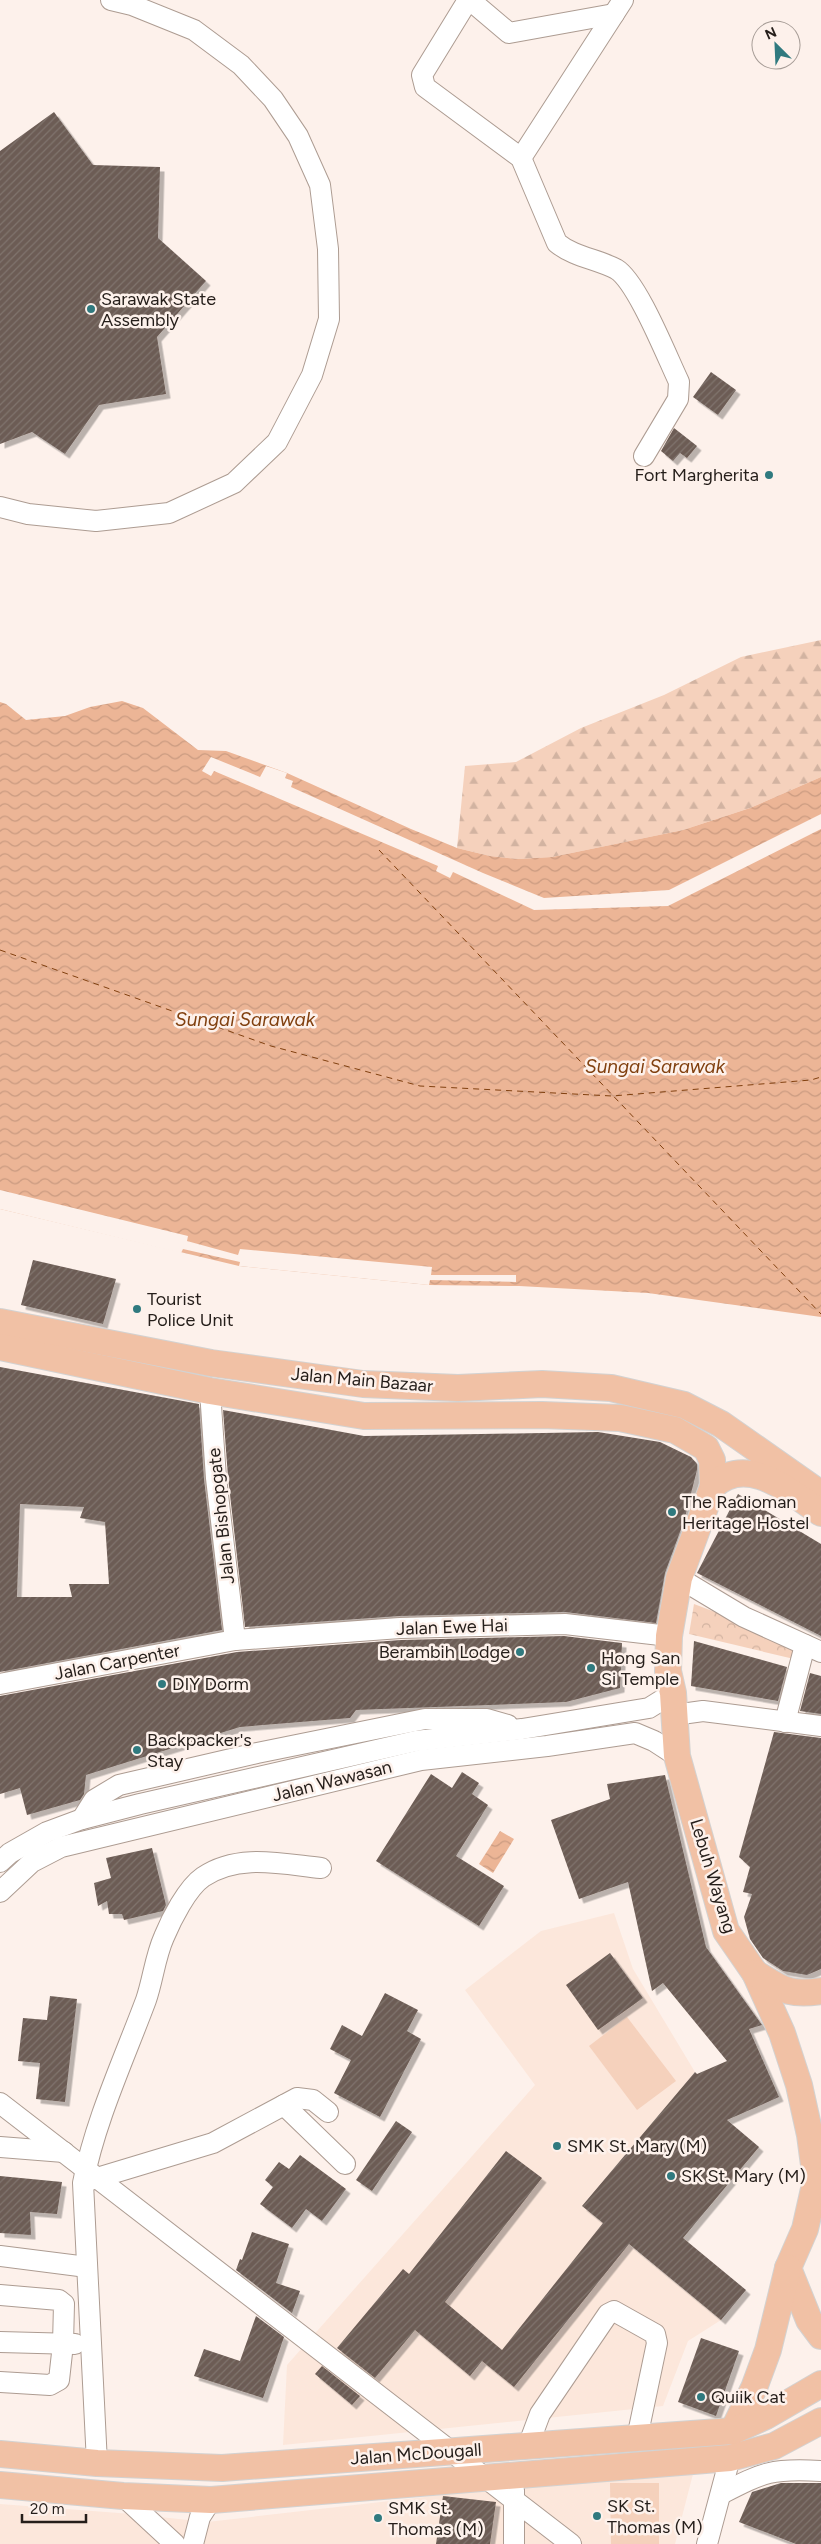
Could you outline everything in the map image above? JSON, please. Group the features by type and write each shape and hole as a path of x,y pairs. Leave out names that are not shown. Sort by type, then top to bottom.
{"main road":[{"name":"Jalan Main Bazaar","path":"0,1322 211,1363 363,1384 458,1388 542,1384 611,1388 684,1405 721,1424 821,1494"},
{"name":"Jalan Main Bazaar","path":"0,1347 210,1391 364,1416 542,1415 620,1418 674,1430 706,1448 712,1460 713,1486"},
{"path":"760,1451 775,1482"},
{"path":"713,1486 722,1477 740,1472 775,1482 821,1513"},
{"name":"Lebuh Wayang","path":"713,1486 679,1578 669,1636 668,1670 674,1704 677,1756 726,1931 755,1973 782,2032 799,2085 810,2135 816,2180 805,2228 788,2268 768,2350 754,2388 734,2431"},
{"path":"755,1973 786,1991 802,1994 821,1991"},
{"path":"788,2268 809,2320 821,2336"},
{"name":"Jalan McDougall","path":"0,2454 96,2463 222,2468 734,2431 766,2416 821,2384"},
{"name":"Jalan McDougall","path":"0,2485 123,2496 211,2500 730,2458 774,2446 821,2421"},
{"path":"774,2446 821,2444"}],"street":[{"path":"0,507 28,514 96,521 169,513 234,484 277,442 312,375 329,319 328,249 320,185 293,128 273,99 241,65 194,30 132,5 111,0"},
{"path":"619,7 509,34 469,0 422,75 425,87 522,158 557,243 566,250 616,270 631,283 679,382 678,399 644,456"},
{"path":"522,158 619,7"},
{"name":"Jalan Bishopgate","path":"210,1391 216,1478 235,1640"},
{"path":"679,1578 744,1617 813,1648 785,1722"},
{"name":"Jalan Ewe Hai","path":"235,1640 400,1628 565,1624 669,1636"},
{"name":"Jalan Carpenter","path":"0,1684 235,1640"},
{"path":"674,1704 703,1711 821,1726"},
{"name":"Jalan Wawasan","path":"0,1862 10,1853 46,1832 82,1819 416,1741 522,1729 674,1704"},
{"name":"Jalan Wawasan","path":"0,1892 32,1862 61,1847 421,1760 547,1746 636,1733 654,1741 677,1756"},
{"path":"96,2463 87,2267 88,2242 83,2183 89,2154 149,1992 163,1939 183,1900 201,1878 230,1865 261,1861 321,1868"},
{"path":"83,2183 213,2143 297,2098 313,2100 328,2112"},
{"path":"0,2103 571,2544"},
{"path":"284,2105 345,2164"},
{"path":"0,2147 89,2154"},
{"path":"0,2256 87,2267"},
{"path":"0,2295 59,2300 64,2304 63,2344 59,2380 50,2385 0,2382"},
{"path":"528,2446 540,2414 608,2314 614,2311 655,2334 657,2343 637,2438"},
{"path":"0,2342 91,2344"},
{"path":"706,2544 730,2458"},
{"path":"721,2494 761,2474 785,2469 821,2471"},
{"path":"514,2476 514,2544"},
{"path":"123,2496 175,2544"},
{"path":"193,2544 200,2517 211,2500"}],"shaded area":[{"name":"SMK St. Mary (M)","path":"614,1913 633,1969 695,2072 582,2206 721,2320 688,2341 663,2406 283,2445 287,2365 535,2085 465,1990 541,1931"},
{"name":"SMK St. Thomas (M)","path":"694,2470 675,2544 0,2544 0,2504 207,2522 512,2487"}],"green space":[{"path":"821,640 821,777 750,808 683,830 552,857 518,859 490,856 457,848 465,766 516,762 581,728 664,695 741,657"},
{"path":"694,1604 794,1642 794,1659 689,1634"},
{"path":"627,2017 676,2081 637,2110 589,2046"},
{"path":"610,2483 659,2483 659,2544 611,2544"}],"water":[{"name":"Sungai Sarawak","path":"122,701 143,708 198,750 226,751 287,773 457,848 490,856 518,859 552,857 683,830 750,808 821,777 821,1317 648,1293 519,1286 429,1285 239,1266 0,1209 0,702 6,704 26,720 65,716 90,707"},
{"path":"500,1831 514,1839 493,1873 479,1864"}],"pier":[{"path":"211,757 260,777 266,766 287,773 285,778 293,781 291,787 483,873 544,898 669,890 821,814 821,829 668,906 534,910 453,872 450,878 436,871 438,866 214,771 211,776 202,771"},
{"path":"0,1190 188,1236 187,1241 238,1255 240,1249 432,1267 431,1275 516,1275 516,1282 430,1280 429,1285 239,1266 240,1262 183,1249 181,1253 0,1209"}],"building":[{"name":"Sarawak State Assembly","path":"54,112 93,165 160,167 158,238 206,281 157,337 166,394 99,405 65,454 32,432 0,444 0,151"},
{"path":"711,372 736,390 718,415 693,397"},
{"path":"674,428 697,446 687,458 680,453 673,461 661,451"},
{"path":"33,1260 116,1279 103,1324 21,1305"},
{"path":"0,1367 199,1404 204,1479 222,1630 0,1672","holes":["20,1504 84,1507 80,1518 105,1522 109,1584 69,1584 72,1597 17,1597"]},
{"path":"223,1410 364,1436 598,1432 660,1442 691,1457 697,1464 697,1470 684,1521 665,1573 656,1623 565,1612 400,1616 245,1627 228,1477"},
{"path":"738,1494 821,1544 821,1636 697,1573"},
{"path":"564,1636 622,1643 620,1688 566,1702 356,1710 350,1718 240,1727 86,1775 84,1794 80,1800 27,1815 20,1788 0,1794 0,1696 237,1652 401,1640"},
{"path":"694,1641 787,1667 778,1701 691,1686"},
{"path":"810,1673 821,1676 821,1714 800,1711"},
{"path":"774,1732 821,1738 821,1969 807,1975 783,1971 763,1958 750,1939 744,1917 752,1894 743,1892 750,1867 739,1857"},
{"path":"462,1772 479,1783 472,1794 488,1805 456,1856 504,1886 479,1926 376,1861 431,1774 452,1788"},
{"path":"665,1775 706,1947 762,2025 749,2029 779,2097 727,2120 759,2147 683,2238 746,2290 721,2320 629,2244 514,2387 482,2361 470,2376 415,2330 375,2378 337,2348 403,2269 409,2274 506,2151 542,2178 445,2302 502,2350 603,2223 582,2206 695,2072 697,2074 727,2061 663,1983 652,1991 628,1882 579,1899 551,1820 610,1799 607,1784"},
{"path":"152,1848 166,1905 163,1911 124,1920 122,1914 109,1914 107,1901 98,1906 94,1883 111,1878 106,1858"},
{"path":"610,1953 643,1998 598,2030 566,1985"},
{"path":"385,1993 418,2010 407,2031 421,2039 380,2117 334,2093 351,2060 330,2049 342,2025 362,2036"},
{"path":"50,1996 77,1999 65,2102 36,2099 40,2063 18,2061 23,2018 47,2020"},
{"path":"396,2121 412,2132 372,2191 356,2180"},
{"path":"300,2155 346,2189 322,2221 306,2209 292,2228 260,2204 273,2187 265,2180 279,2162 289,2169"},
{"path":"0,2176 62,2182 57,2214 30,2212 31,2235 0,2233"},
{"path":"252,2232 289,2244 276,2283 300,2291 292,2313 236,2270 240,2259 242,2260"},
{"path":"256,2316 284,2337 263,2398 194,2376 204,2349 240,2361"},
{"path":"701,2338 739,2351 716,2416 678,2402"},
{"path":"322,2366 360,2396 352,2405 315,2374"},
{"path":"781,2483 821,2483 821,2544 796,2544 739,2522 752,2492"},
{"path":"443,2496 496,2502 490,2544 436,2544"}],"ferry route":[{"path":"379,850 821,1314"},
{"path":"0,950 271,1046 420,1086 612,1096 811,1080 821,1077"}],"place":[{"name":"Sarawak State Assembly","path":"91,309"},
{"name":"Fort Margherita","path":"769,475"},
{"name":"Tourist Police Unit","path":"137,1309"},
{"name":"The Radioman Heritage Hostel","path":"672,1512"},
{"name":"Berambih Lodge","path":"520,1652"},
{"name":"Hong San Si Temple","path":"591,1668"},
{"name":"DIY Dorm","path":"162,1684"},
{"name":"Backpacker's Stay","path":"137,1750"},
{"name":"SMK St. Mary (M)","path":"557,2146"},
{"name":"SK St. Mary (M)","path":"671,2176"},
{"name":"Quiik Cat","path":"701,2397"},
{"name":"SK St. Thomas (M)","path":"597,2516"},
{"name":"SMK St. Thomas (M)","path":"378,2518"}]}
